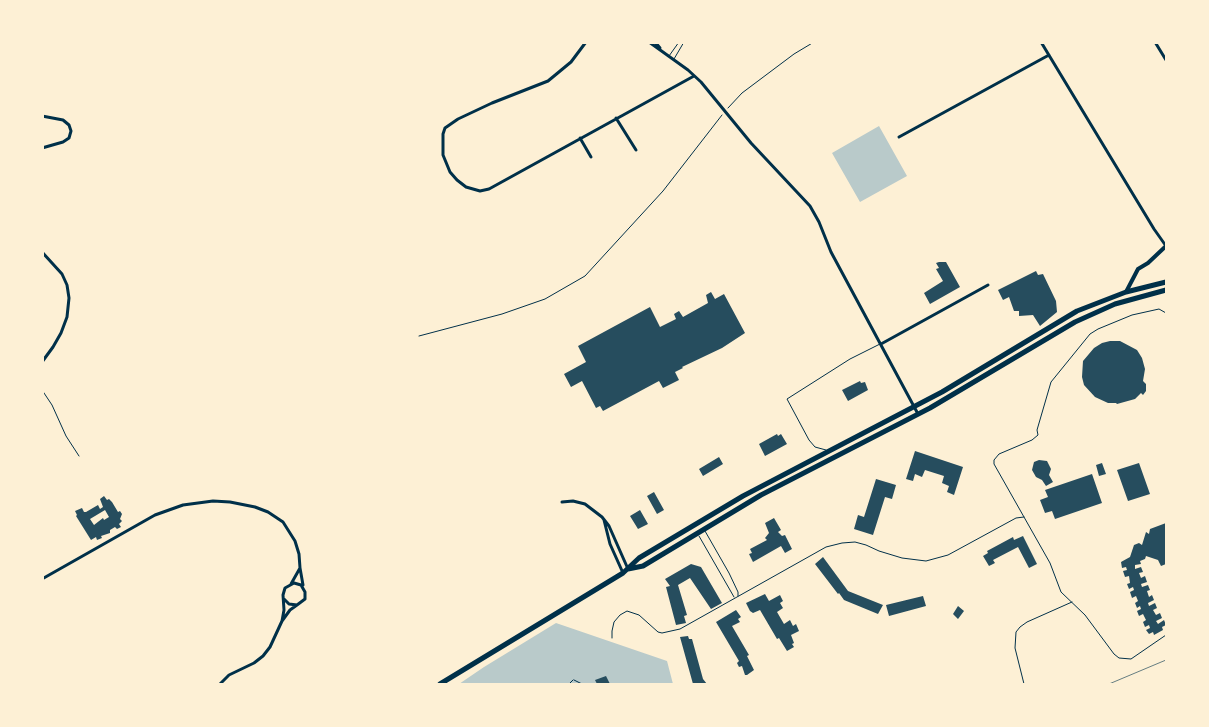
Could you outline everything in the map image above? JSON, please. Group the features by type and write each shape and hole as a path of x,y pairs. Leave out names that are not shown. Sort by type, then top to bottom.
{"highway":[{"path":"440,684 626,571 639,558 727,505 963,380 1069,315 1126,292 1166,282"},
{"path":"626,571 643,566 761,495 918,414 1090,314 1123,301 1166,290"}],"street":[{"path":"586,42 571,62 548,81 492,103 458,119 446,128 443,134 443,155 456,180 466,187 480,191 489,189 694,76"},
{"path":"649,42 694,76 750,143 813,211 829,248 918,414"},
{"path":"655,42 667,55"},
{"path":"1041,42 1166,246 1136,272 1126,292"},
{"path":"1155,42 1166,60"},
{"path":"899,137 1049,55"},
{"path":"42,116 63,120 69,125 71,131 69,138 63,142 42,148"},
{"path":"616,118 636,150"},
{"path":"580,138 591,157"},
{"path":"42,252 62,274 67,285 69,298 67,317 61,333 54,347 42,362"},
{"path":"881,344 988,285"},
{"path":"42,579 155,515 183,505 213,501 230,502 255,507 268,512 283,522 295,541 299,554 305,599 290,610 263,656 229,676 220,684"},
{"path":"562,502 573,501 585,504 597,511 609,526 626,571"},
{"path":"282,621 285,588 291,584 300,568"},
{"path":"291,584 298,584 304,588"},
{"path":"284,598 289,604 297,605"}],"lane":[{"path":"667,55 679,42"},
{"path":"673,59 684,42"},
{"path":"1166,313 1158,309 1132,315 1090,334 1051,382 1037,430 1038,435 1032,440 999,454 994,464 1050,563 1061,592 1085,615 1114,654 1126,660 1166,635"},
{"path":"829,450 815,447 806,436 787,399 850,359 881,344"},
{"path":"42,390 56,412 66,436 79,456"},
{"path":"612,638 614,622 627,611 639,615 658,632 662,633 686,627 826,547 855,542 866,544 879,552 902,558 926,561 943,558 1016,518 1024,517"},
{"path":"704,529 729,573 738,592 738,597"},
{"path":"697,533 735,598"},
{"path":"1024,684 1015,648 1016,632 1027,622 1073,602"}],"path":[{"path":"737,97 794,54 814,42"},
{"path":"418,336 502,314 545,299 586,276 663,191 710,130"},
{"path":"568,684 574,680"},
{"path":"574,680 575,684"},
{"path":"574,680 582,684"}],"shaded area":[{"path":"879,126 907,176 860,202 832,153"},
{"path":"556,623 667,661 673,684 459,684"}],"building":[{"path":"946,262 960,287 930,304 924,293 943,281 936,269 939,268 936,263"},
{"path":"1036,271 1038,275 1043,274 1056,301 1057,312 1040,326 1033,315 1019,316 1019,311 1014,311 1009,297 1003,300 998,290"},
{"path":"711,292 715,299 724,294 745,333 722,348 682,367 675,372 679,380 663,388 659,381 603,411 600,406 596,408 582,381 571,387 564,374 586,362 578,346 650,307 660,327 676,319 674,314 679,311 683,317 708,303 706,295"},
{"path":"1110,341 1120,341 1137,350 1142,358 1145,369 1143,381 1146,384 1146,391 1143,395 1141,393 1135,399 1117,404 1108,403 1095,397 1084,385 1082,377 1083,361 1094,348"},
{"path":"860,381 861,383 865,382 868,390 848,401 842,390"},
{"path":"777,434 778,436 781,434 787,444 765,456 759,444"},
{"path":"915,451 963,467 954,495 947,492 949,486 942,483 944,476 925,470 922,477 915,474 913,481 906,479"},
{"path":"719,457 723,464 703,476 699,469"},
{"path":"1039,460 1047,461 1051,469 1049,475 1053,482 1046,486 1042,480 1036,477 1032,470 1034,462"},
{"path":"1102,463 1106,474 1099,476 1096,465"},
{"path":"1139,463 1150,494 1128,501 1117,470"},
{"path":"1092,474 1102,503 1055,519 1052,511 1045,513 1040,500 1048,497 1045,490"},
{"path":"876,479 896,485 892,499 885,497 873,535 854,529 858,515 864,517"},
{"path":"654,492 664,510 657,514 647,496"},
{"path":"104,496 107,500 109,499 118,512 120,511 122,514 120,519 122,521 119,524 121,527 117,529 115,527 110,530 110,533 101,536 102,538 97,540 96,537 91,540 76,516 75,511 82,508 86,512 98,505 100,509 103,507 100,499","holes":["105,510 109,517 104,520 103,518 94,525 90,519"]},
{"path":"640,510 648,524 638,529 630,516"},
{"path":"774,518 781,530 778,532 782,536 785,535 792,549 785,553 781,546 753,562 749,554 752,553 750,549 767,540 765,538 769,533 765,523"},
{"path":"1166,523 1166,564 1161,566 1158,560 1146,556 1145,559 1140,561 1141,564 1135,565 1135,569 1141,567 1143,572 1139,573 1141,578 1145,576 1147,582 1141,584 1142,587 1148,585 1150,590 1147,591 1149,597 1152,595 1154,600 1148,603 1149,606 1155,603 1157,608 1153,610 1156,615 1160,613 1162,618 1156,621 1158,624 1164,620 1166,625 1162,627 1163,630 1154,635 1153,632 1149,634 1146,630 1150,628 1149,625 1145,627 1143,622 1146,620 1143,614 1139,616 1137,611 1141,609 1140,606 1137,608 1135,603 1138,601 1136,596 1132,598 1130,592 1134,590 1133,587 1129,589 1127,584 1130,583 1129,576 1125,577 1123,571 1127,570 1126,567 1122,568 1121,562 1130,557 1134,545 1139,543 1142,545 1146,532 1149,534 1150,529"},
{"path":"1023,536 1037,564 1029,568 1018,547 993,560 995,563 989,566 983,556 988,553 987,551 1013,537 1014,540"},
{"path":"823,557 848,591 883,605 878,614 844,600 838,594 815,564"},
{"path":"691,564 701,567 722,603 711,609 690,578 678,585 687,615 684,616 686,623 676,625 666,587 670,586 665,579"},
{"path":"765,594 769,601 780,595 783,601 780,603 783,608 777,612 784,624 790,620 793,626 796,624 799,631 791,635 794,647 787,651 779,638 777,639 760,610 753,613 746,603"},
{"path":"923,596 926,606 889,616 886,605"},
{"path":"958,606 964,611 958,619 953,614"},
{"path":"736,610 741,617 738,619 740,622 732,626 749,655 747,656 754,670 747,675 745,675 742,666 739,667 737,663 739,661 716,622"},
{"path":"688,636 689,639 692,639 703,679 707,684 693,684 680,637"},
{"path":"606,676 610,684 597,684 595,680"}],"railway":[{"path":"1109,684 1166,660"}]}
